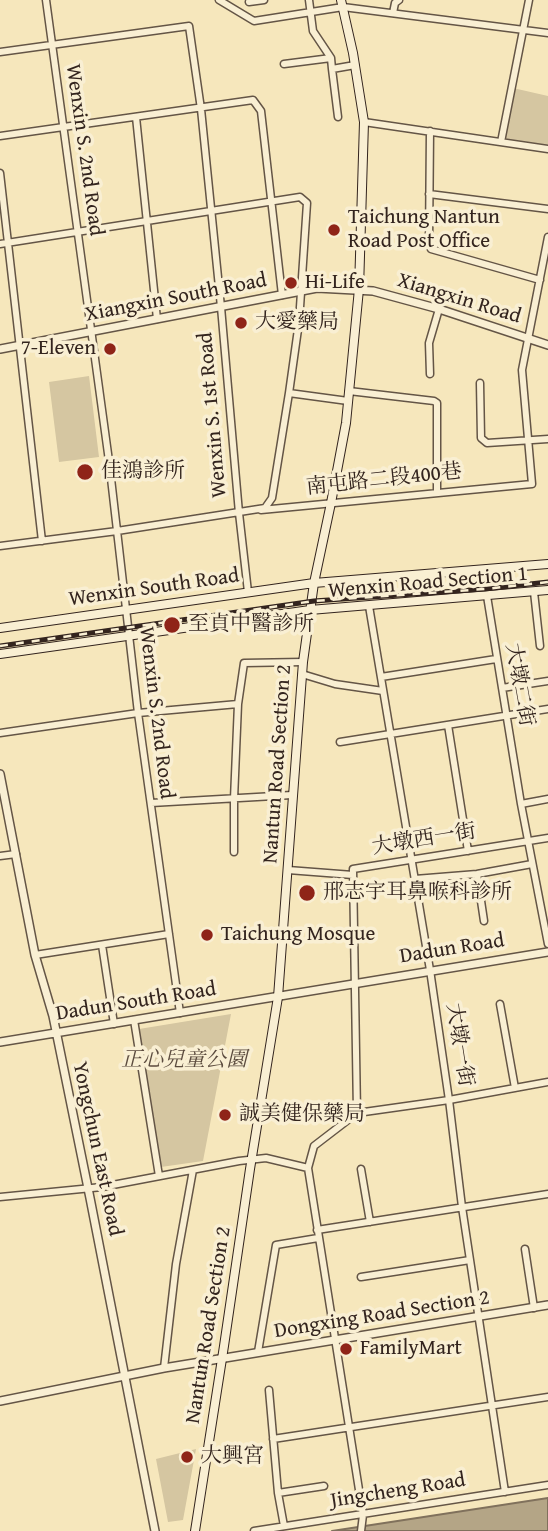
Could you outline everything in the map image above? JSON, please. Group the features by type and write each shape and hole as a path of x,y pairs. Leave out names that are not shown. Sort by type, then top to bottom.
{"main road":[{"name":"Nantun Road Section 2","path":"194,1531 278,996 303,662 314,583 348,401 359,289 364,122 342,4"},
{"name":"Wenxin Road Section 1","path":"314,583 548,565"},
{"name":"Wenxin South Road","path":"0,628 314,583"},
{"name":"Wenxin Road Section 1","path":"310,610 548,590"},
{"name":"Wenxin South Road","path":"0,654 310,610"}],"street":[{"name":"Wenxin S. 2nd Road","path":"46,0 109,461 138,713 180,1013"},
{"path":"219,0 254,21 342,4 548,33"},
{"path":"249,2 264,0"},
{"path":"309,0 313,31 331,58 338,117"},
{"path":"393,13 395,3 399,0"},
{"path":"501,142 529,0"},
{"name":"Wenxin S. 1st Road","path":"52,45 189,26 201,108 248,592"},
{"path":"0,52 52,45"},
{"path":"284,64 331,58"},
{"path":"332,69 355,65"},
{"path":"0,136 253,100 261,111 282,295"},
{"path":"136,117 157,319"},
{"path":"364,122 548,149"},
{"path":"430,131 431,249 540,279"},
{"path":"0,173 41,541"},
{"path":"429,194 548,209"},
{"path":"0,244 300,197 307,203 301,291 289,393 272,498 265,508 0,546"},
{"path":"528,440 522,370 548,237"},
{"name":"Xiangxin South Road","path":"0,349 317,288 359,289"},
{"name":"Xiangxin Road","path":"359,289 439,309 548,345"},
{"path":"430,373 429,343 439,309"},
{"path":"480,383 481,438 487,443 548,439"},
{"path":"349,391 437,403 437,493"},
{"path":"289,393 348,401"},
{"name":"南屯路二段400巷","path":"239,513 533,484 528,440"},
{"path":"534,592 540,646"},
{"name":"大墩二街","path":"487,596 548,944"},
{"name":"大墩一街","path":"369,606 430,970 505,1492"},
{"path":"538,627 548,625"},
{"path":"380,677 496,659"},
{"path":"234,852 238,704 244,663 303,662"},
{"path":"302,674 335,684 383,691"},
{"path":"502,688 548,681"},
{"path":"0,733 138,713 238,704"},
{"path":"340,742 548,709"},
{"path":"448,725 468,850"},
{"name":"Yongchun East Road","path":"0,774 35,955 53,1016 155,1531"},
{"path":"150,803 292,795"},
{"path":"522,804 548,799"},
{"name":"大墩西一街","path":"357,1113 353,869 548,838"},
{"path":"0,856 16,854"},
{"path":"415,879 477,874 533,864"},
{"path":"288,870 353,875"},
{"path":"477,874 484,922"},
{"path":"35,955 169,934"},
{"path":"102,944 114,1024"},
{"name":"Dadun Road","path":"278,996 548,952"},
{"name":"Dadun South Road","path":"0,1041 278,996"},
{"path":"500,1004 514,1088"},
{"path":"134,1020 159,1176"},
{"path":"362,1527 363,1515 308,1168 314,1146 357,1113 548,1082"},
{"path":"0,1198 102,1187 265,1158 308,1168"},
{"path":"361,1169 370,1222"},
{"path":"164,1368 176,1264 193,1170"},
{"path":"258,1353 276,1245 370,1222 548,1194"},
{"path":"525,1249 534,1308"},
{"path":"361,1277 470,1260"},
{"name":"Dongxing Road Section 2","path":"0,1401 164,1368 548,1305"},
{"path":"269,1390 278,1493 284,1526"},
{"path":"273,1439 548,1397"},
{"name":"Jingcheng Road","path":"254,1531 548,1485"},
{"path":"278,1493 324,1486"}],"green space":[{"path":"513,88 548,96 548,146 504,139"},
{"path":"89,376 99,457 59,462 49,382"},
{"name":"正心兒童公園","path":"231,1014 203,1161 161,1167 139,1029"},
{"path":"196,1449 183,1520 168,1522 156,1459"}],"shaded area":[{"path":"548,1498 548,1531 332,1531"}],"railway":[{"path":"0,646 314,601 548,582"}],"place":[{"name":"Taichung Nantun Road Post Office","path":"334,230"},
{"name":"Hi-Life","path":"291,283"},
{"name":"大愛藥局","path":"241,323"},
{"name":"7-Eleven","path":"110,349"},
{"name":"佳鴻診所","path":"85,472"},
{"name":"至貞中醫診所","path":"172,625"},
{"name":"邢志宇耳鼻喉科診所","path":"307,893"},
{"name":"Taichung Mosque","path":"207,935"},
{"name":"誠美健保藥局","path":"225,1115"},
{"name":"FamilyMart","path":"346,1349"},
{"name":"大興宮","path":"187,1457"}]}
